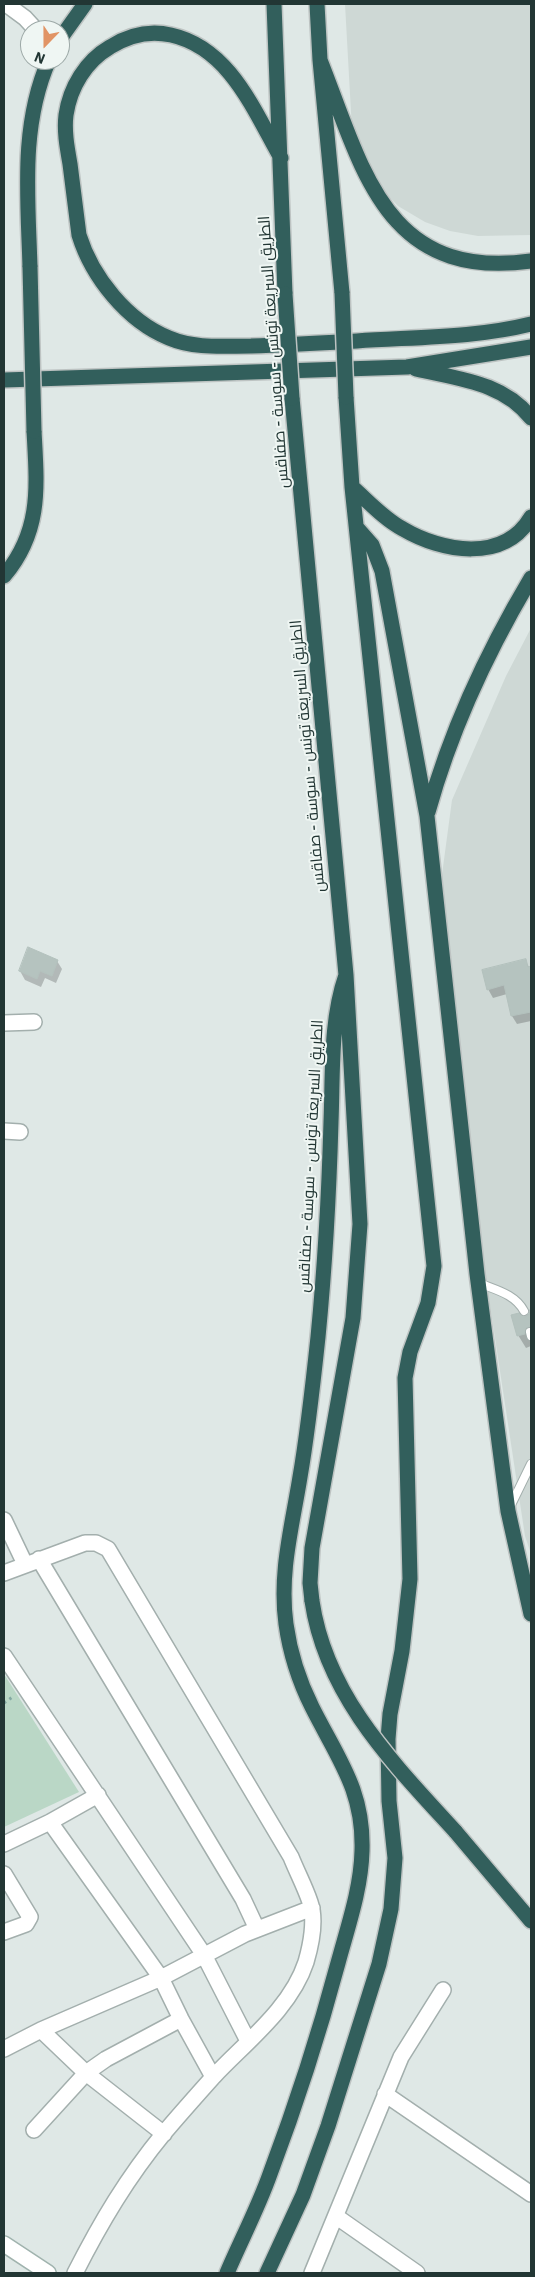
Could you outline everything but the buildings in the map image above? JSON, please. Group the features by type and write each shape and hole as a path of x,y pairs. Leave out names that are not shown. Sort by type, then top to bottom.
{"highway":[{"path":"70,25 85,4"},
{"name":"الطريق السريعة تونس - سوسة - صفاقس","path":"227,2273 269,2178 328,2002 355,1903 362,1857 361,1818 354,1788 345,1767 314,1711 297,1670 287,1628 284,1587 286,1545 305,1448 318,1338 328,1194 335,1020 340,990 346,975 292,398 285,294 274,4"},
{"path":"267,2273 303,2195 328,2126 379,1964 391,1909 394,1858 389,1801 388,1739 390,1714 402,1651 410,1579 404,1378 410,1352 428,1303 434,1266 352,487 342,293 320,60 317,4"},
{"path":"281,158 244,92 232,76 209,53 178,37 152,33 126,37 101,52 90,63 77,82 69,102 66,128 79,235 88,259 111,292 144,324 163,335 183,343 211,347 289,345 468,334 531,324"},
{"path":"320,60 367,181 382,205 401,226 424,243 458,258 477,263 505,265 531,261"},
{"path":"4,576 20,553 33,521 37,487 27,158 29,135 38,91 45,70"},
{"path":"4,380 408,367 531,347"},
{"path":"408,367 490,387 514,400 531,418"},
{"path":"352,487 402,529 422,538 457,548 479,549 501,543 520,530 531,517"},
{"path":"357,528 372,544 382,571 427,816 479,1283 508,1511 531,1614"},
{"path":"427,816 437,781 462,712 486,660 531,578"},
{"path":"346,975 359,1186 359,1262 353,1318 312,1548 312,1601 314,1618 325,1653 350,1706 382,1751 488,1867 531,1921"}],"street":[{"path":"6,4 27,20"},
{"path":"4,1023 34,1022"},
{"path":"4,1131 20,1132"},
{"path":"4,1520 243,1899 257,1928"},
{"path":"4,1573 85,1543 96,1543 108,1549 291,1857 312,1908 309,1950 302,1970 278,2008 213,2077 164,2134 125,2184 75,2273"},
{"path":"4,1656 204,1955 248,2041"},
{"path":"4,1844 50,1822 98,1795"},
{"path":"50,1822 161,1978 180,2019 213,2077"},
{"path":"4,1874 30,1917 26,1924 4,1932"},
{"path":"4,2049 41,2030 161,1978 257,1928 312,1908"},
{"path":"312,2273 402,2057 443,1990"},
{"path":"34,2130 86,2073 106,2059 180,2019"},
{"path":"41,2030 86,2073 164,2134"},
{"path":"385,2094 531,2194"},
{"path":"336,2216 417,2273"},
{"path":"4,2244 48,2273"}],"lane":[{"path":"479,1283 509,1295 521,1304 524,1312"},
{"path":"508,1511 531,1464"}],"shaded area":[{"path":"345,4 531,4 531,235 478,236 450,231 425,222 398,206 383,191 352,130"},
{"path":"531,628 531,1554 525,1536 481,1246 453,976 441,882 452,800 506,676"}],"green space":[{"path":"4,1674 79,1792 4,1827"}]}
